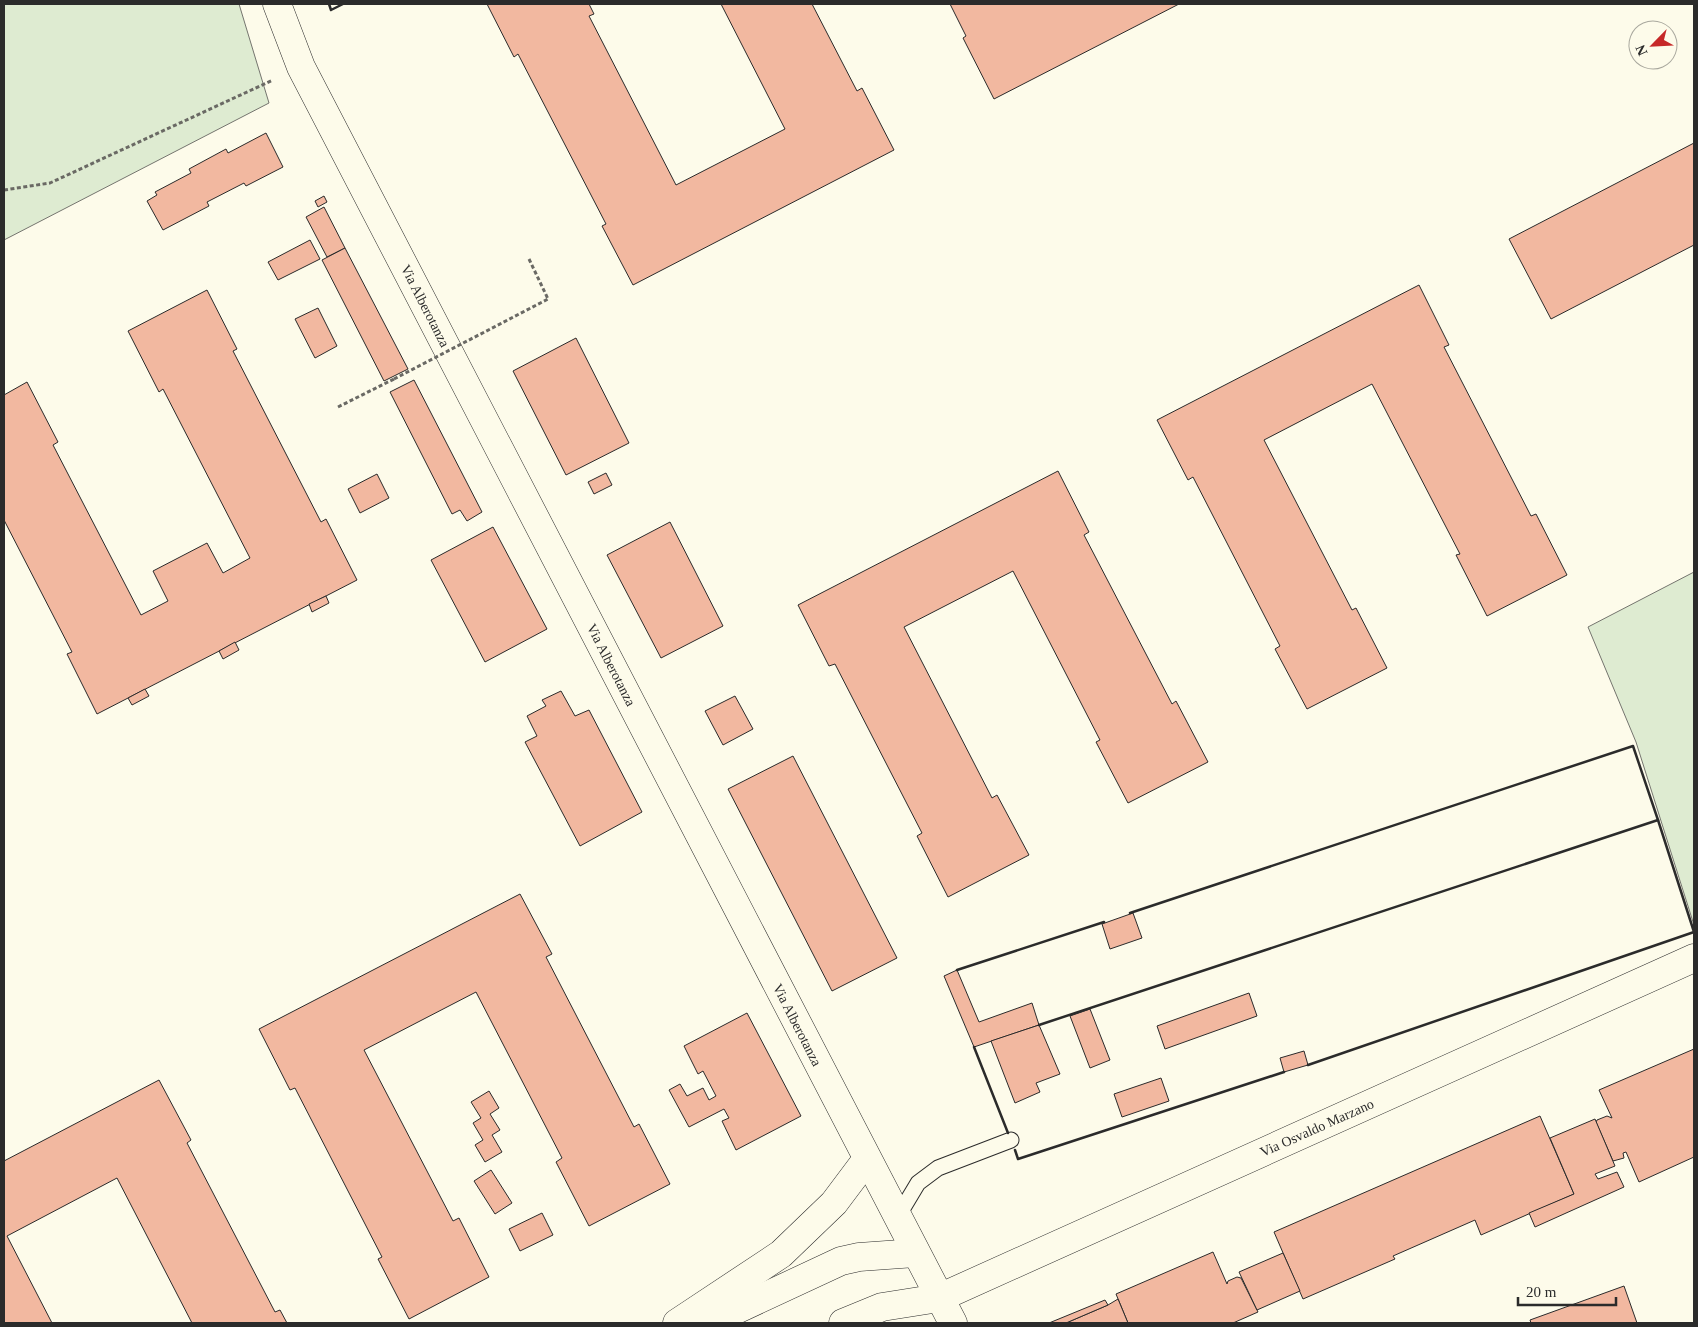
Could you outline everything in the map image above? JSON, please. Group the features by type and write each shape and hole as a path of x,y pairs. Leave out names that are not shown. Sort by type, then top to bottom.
{"street":[{"name":"Via Alberotanza","path":"277,4 301,66 915,1253 953,1323"},
{"name":"Via Osvaldo Marzano","path":"843,1323 882,1307 939,1298 1694,958"},
{"path":"677,1323 781,1254 834,1203 867,1159"},
{"path":"708,1323 841,1261 859,1257 915,1253"}],"lane":[{"path":"897,1218 918,1183 938,1168 1010,1140"}],"path":[{"path":"4,190 50,183 301,66"},
{"path":"338,407 548,299 530,259"}],"green space":[{"path":"4,4 239,4 269,103 4,240"},
{"path":"1694,572 1694,925 1636,742 1588,627"}],"building":[{"path":"487,4 589,4 594,14 589,16 676,185 785,129 721,4 812,4 857,91 862,88 894,150 633,285 602,226 606,224 518,54 514,57"},
{"path":"950,4 1179,4 994,99 963,38 966,36"},
{"path":"266,133 283,167 246,186 244,183 207,202 209,206 163,230 147,201 157,195 155,192 191,173 189,169 226,149 228,153"},
{"path":"1694,143 1694,245 1551,319 1509,239"},
{"path":"324,196 327,202 318,207 315,201"},
{"path":"324,207 345,248 327,257 306,217"},
{"path":"310,240 320,259 278,280 268,262"},
{"path":"345,248 408,369 384,381 322,260"},
{"path":"1419,285 1449,345 1444,347 1531,516 1536,514 1567,575 1487,616 1456,555 1460,554 1372,384 1264,440 1352,610 1356,608 1387,668 1307,709 1275,649 1280,646 1193,477 1188,480 1157,420"},
{"path":"207,290 237,349 233,351 321,522 326,519 357,580 97,714 67,654 72,652 4,520 4,395 27,382 58,442 53,445 141,615 168,601 153,571 207,543 223,573 250,558 163,389 159,392 128,331"},
{"path":"318,308 337,346 315,358 295,319"},
{"path":"576,338 629,443 566,475 513,371"},
{"path":"414,380 482,512 467,521 460,510 452,514 390,392"},
{"path":"1058,471 1089,532 1084,535 1172,704 1176,701 1208,762 1128,803 1096,742 1100,740 1013,571 904,627 992,798 997,795 1029,855 948,897 917,836 922,833 835,664 829,666 798,605"},
{"path":"606,473 612,485 594,494 588,482"},
{"path":"377,474 389,498 360,513 348,489"},
{"path":"670,522 723,626 661,658 607,555"},
{"path":"493,527 547,629 485,662 431,560"},
{"path":"326,596 329,603 312,612 309,604"},
{"path":"235,642 239,650 223,659 219,651"},
{"path":"145,689 149,696 132,705 128,698"},
{"path":"561,691 575,716 589,710 642,812 580,846 525,742 537,736 527,716 546,706 542,700"},
{"path":"735,696 753,729 723,745 705,711"},
{"path":"793,756 897,958 832,991 728,789"},
{"path":"520,894 552,954 546,957 634,1127 639,1124 670,1184 589,1226 556,1162 562,1158 476,992 364,1050 453,1221 459,1218 489,1277 409,1319 378,1259 382,1257 295,1088 290,1090 259,1029"},
{"path":"1133,913 1142,938 1110,949 1102,924"},
{"path":"957,970 979,1022 1032,1003 1039,1025 974,1047 944,976"},
{"path":"1249,993 1257,1016 1165,1049 1157,1026"},
{"path":"1090,1009 1110,1060 1090,1068 1070,1016"},
{"path":"747,1013 801,1116 736,1150 722,1121 729,1118 724,1109 689,1127 669,1090 680,1084 687,1096 703,1088 709,1100 716,1096 703,1071 698,1074 684,1046"},
{"path":"1039,1025 1060,1074 1036,1083 1040,1092 1015,1103 991,1041"},
{"path":"1694,1049 1694,1157 1639,1182 1626,1152 1623,1153 1624,1158 1613,1161 1596,1122 1607,1116 1612,1118 1599,1090"},
{"path":"1304,1051 1308,1065 1284,1072 1280,1058"},
{"path":"1161,1078 1169,1101 1122,1117 1114,1094"},
{"path":"159,1080 191,1140 187,1143 275,1312 280,1310 287,1323 192,1323 117,1178 7,1236 52,1323 4,1323 4,1161"},
{"path":"489,1091 499,1108 490,1114 500,1130 492,1135 502,1152 485,1162 475,1145 483,1140 473,1123 481,1118 471,1102"},
{"path":"1540,1116 1574,1194 1481,1235 1475,1220 1393,1256 1395,1259 1303,1299 1274,1232"},
{"path":"1595,1119 1615,1166 1595,1174 1598,1179 1617,1172 1624,1187 1535,1227 1529,1213 1574,1194 1550,1138"},
{"path":"491,1170 512,1203 495,1214 474,1181"},
{"path":"542,1213 553,1235 520,1251 509,1229"},
{"path":"1213,1252 1227,1284 1228,1281 1237,1277 1241,1278 1258,1312 1233,1323 1128,1323 1116,1294"},
{"path":"1283,1253 1300,1291 1257,1310 1239,1272"},
{"path":"1624,1286 1637,1323 1531,1323 1530,1320"},
{"path":"1118,1299 1128,1323 1066,1323 1108,1305"},
{"path":"1105,1300 1108,1305 1066,1323 1049,1323"}],"wall":[{"path":"329,4 331,10 343,4"},
{"path":"1039,1025 1658,820 1633,746 1130,913"},
{"path":"1308,1065 1694,932 1658,820"},
{"path":"957,970 1104,922"},
{"path":"974,1047 1008,1133"},
{"path":"1015,1150 1018,1159 1284,1072"}]}
